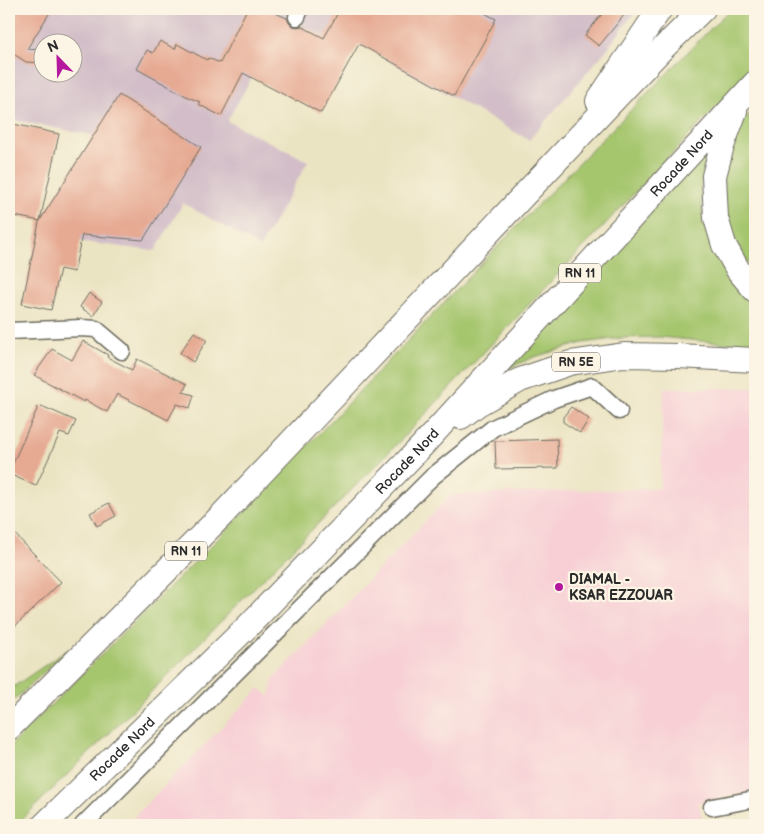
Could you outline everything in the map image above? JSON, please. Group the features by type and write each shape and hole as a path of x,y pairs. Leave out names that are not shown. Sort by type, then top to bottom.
{"highway":[{"path":"561,156 660,9"},
{"name":"RN 11","path":"9,728 220,516 658,53 703,9"},
{"path":"747,91 722,146 714,176 716,218 724,245 738,270 755,290"},
{"name":"Rocade Nord","path":"44,825 250,624 420,448 747,91"},
{"name":"RN 5E","path":"420,448 478,404 495,394 520,380 570,363 624,355 755,360"}],"street":[{"path":"9,331 96,329 122,351"},
{"path":"83,825 432,477 493,428 554,399 592,386 619,411"},
{"path":"712,807 755,799"}],"shaded area":[{"path":"9,9 637,9 608,48 529,140 336,31 329,39 286,18 227,121 308,161 260,247 183,203 155,251 45,237 101,137 9,119"},
{"name":"DIAMAL - KSAR EZZOUAR","path":"664,388 755,388 755,791 699,802 703,825 126,825 260,688 270,697 273,679 451,495 660,488"}],"green space":[{"path":"730,9 755,9 755,66 398,443 16,825 9,825 9,747 230,527 522,221"},
{"path":"755,108 755,271 748,264 725,222 723,168 743,121"},
{"path":"711,146 701,183 701,198 706,227 716,256 724,269 743,295 755,305 755,346 659,337 620,338 582,343 534,357 506,369"},
{"path":"67,650 9,705 9,690"}],"building":[{"path":"12,9 52,9 38,32 32,32 32,41 27,49 32,49 32,62 26,62 9,51 9,14"},
{"path":"247,9 266,9 287,18 293,26 301,26 324,38 340,9 477,9 496,19 454,96 359,44 321,113 243,73 221,116 198,104 200,102 137,69 147,50 153,53 160,41 175,49 177,44 207,60 208,58 220,63"},
{"path":"606,9 629,9 599,46 585,35"},
{"path":"119,95 201,147 143,240 82,235 74,272 60,269 51,310 22,304 39,222"},
{"path":"9,123 59,134 40,221 9,215"},
{"path":"89,293 102,302 93,316 80,307"},
{"path":"194,332 207,340 193,362 180,353"},
{"path":"83,341 108,355 107,357 132,370 137,359 187,384 183,392 194,395 190,408 177,404 168,420 117,394 107,412 34,375 52,349 72,360"},
{"path":"39,405 76,421 69,436 60,433 36,486 9,474 9,472"},
{"path":"571,407 589,419 580,433 563,422 563,417"},
{"path":"557,439 558,468 496,469 495,441"},
{"path":"109,503 116,516 97,526 90,513"},
{"path":"9,528 61,582 9,632"}],"place":[{"name":"DIAMAL - KSAR EZZOUAR","path":"559,587"}]}
